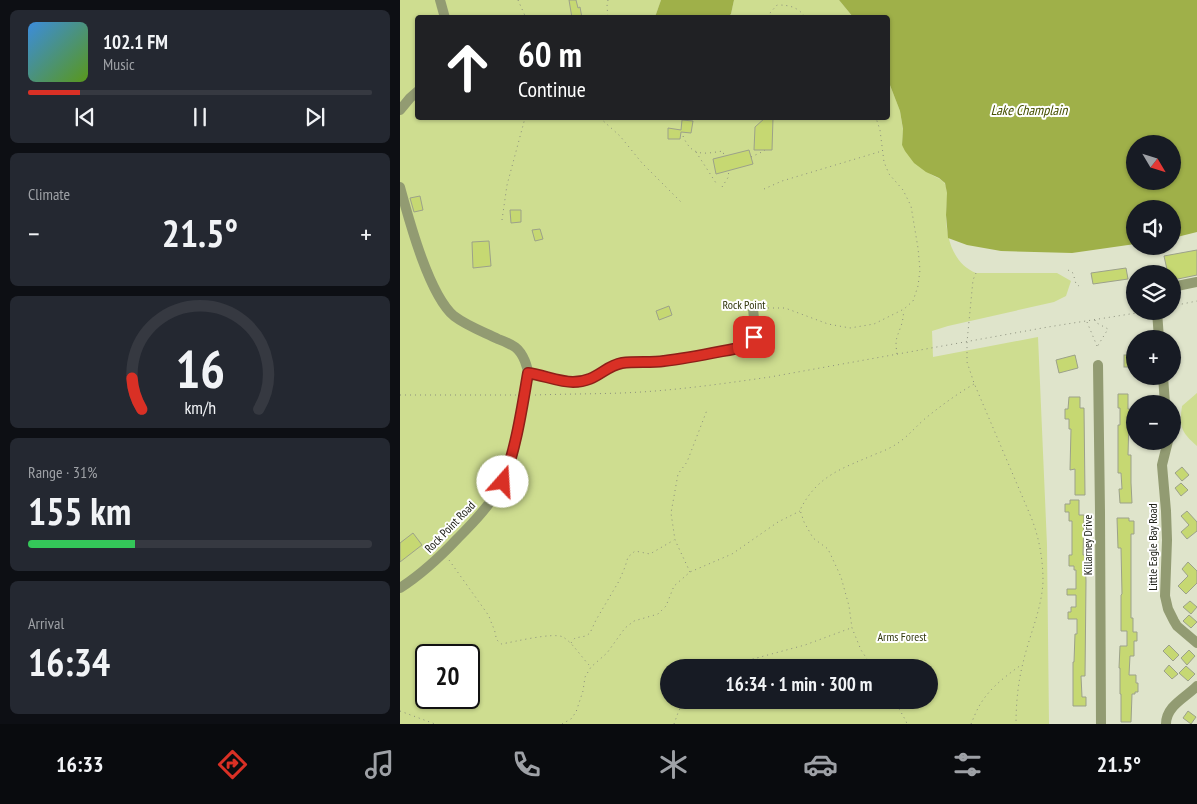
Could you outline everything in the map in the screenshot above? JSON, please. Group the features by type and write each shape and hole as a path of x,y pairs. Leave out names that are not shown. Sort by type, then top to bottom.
{"street":[{"path":"440,0 444,15"},
{"path":"400,110 415,94"},
{"path":"400,188 408,218 427,271 444,305 454,316 466,324 516,348 522,357 528,377 542,375 557,380 585,381 621,363 664,361 744,347 754,337 753,308"},
{"path":"1181,285 1197,282"},
{"name":"Killarney Drive","path":"1098,366 1101,724"},
{"name":"Rock Point Road","path":"400,588 421,574 444,553 477,519 500,488 508,469 528,377"},
{"name":"Little Eagle Bay Road","path":"1165,450 1162,465 1167,540 1165,596 1174,622 1197,643"},
{"path":"1166,724 1167,714 1171,709 1197,686"}],"path":[{"path":"518,0 525,15"},
{"path":"608,0 608,15"},
{"path":"770,15 777,5 789,5 801,11 804,15"},
{"path":"502,220 507,185 524,120"},
{"path":"602,120 620,136 642,163 681,202"},
{"path":"753,308 785,308 828,324 850,328 874,324 904,310 913,301 918,286 920,270 911,206 903,190 889,174 884,162 880,130 877,120"},
{"path":"683,136 688,146 696,152 716,183"},
{"path":"751,157 764,150"},
{"path":"764,189 782,181 883,151"},
{"path":"696,152 723,152 724,156"},
{"path":"722,187 729,176 728,171"},
{"path":"1068,270 1074,273 1076,284 1079,286"},
{"path":"976,273 967,342 967,362 974,383 1031,517 1040,546 1042,564 1043,582 1022,664 1016,724"},
{"path":"1181,304 1197,301"},
{"path":"898,354 896,337 902,325 904,310"},
{"path":"528,395 670,390 770,377 1126,315"},
{"path":"1087,321 1097,347 1108,329 1094,320"},
{"path":"562,724 576,712 583,692 585,676 591,667 607,653 624,628 634,621 658,614 666,606 674,586 690,572 732,554 778,522 800,510 806,498 820,482 837,470 895,446 940,406 974,383"},
{"path":"400,394 518,395"},
{"path":"690,572 675,540 671,513 678,474 687,462 707,410"},
{"path":"800,510 813,538 828,549 841,577 852,628 867,659"},
{"path":"570,644 575,638 586,636 590,633 619,581 628,557 635,551 650,554 675,540"},
{"path":"444,553 489,616 496,633 496,639 501,644 546,636 558,636 565,638 591,667"},
{"path":"753,659 805,645 852,628"},
{"path":"970,724 980,704 989,692 1002,679 1022,664"},
{"path":"674,724 680,709"},
{"path":"899,709 907,724"},
{"path":"400,711 435,724"}],"green space":[{"name":"Rock Point","path":"400,0 661,0 656,15 415,15 415,120 890,120 890,85 900,111 903,130 902,145 925,170 945,184 947,195 947,232 952,249 962,263 976,273 1057,273 1071,281 1066,296 1054,302 932,331 933,357 1038,337 1047,545 1049,724 400,724"},
{"path":"734,0 839,0 851,15 730,15"},
{"path":"1197,393 1197,446 1187,437 1182,429 1182,406"}],"water":[{"path":"661,0 734,0 730,15 656,15"},
{"name":"Lake Champlain","path":"839,0 1197,0 1197,232 1181,236 1181,200 1126,200 1126,245 1072,253 1001,251 967,245 948,238 945,183 914,163 902,145 903,129 900,111 890,85 890,15 851,15"}],"building":[{"path":"569,0 576,0 581,15 572,15"},
{"path":"682,120 693,121 691,133 681,132 680,139 668,139 668,128 681,130"},
{"path":"763,120 773,120 772,150 754,150 755,127"},
{"path":"749,150 753,164 716,174 713,159"},
{"path":"420,196 423,210 414,212 410,198"},
{"path":"510,210 521,210 521,222 511,223"},
{"path":"540,229 543,239 535,241 532,230"},
{"path":"489,241 491,266 473,268 472,242"},
{"path":"1197,250 1197,275 1181,278 1181,265 1166,265 1164,256 1181,255 1181,253"},
{"path":"1126,268 1126,279 1093,284 1091,273"},
{"path":"669,306 672,315 659,320 656,311"},
{"path":"1075,355 1078,368 1059,373 1056,360"},
{"path":"1124,355 1126,355 1126,367 1124,367"},
{"path":"1118,394 1128,394 1126,395 1126,450 1128,450 1128,455 1131,455 1132,503 1120,503 1119,489 1122,489 1121,473 1118,473 1120,408 1118,408"},
{"path":"1069,397 1080,397 1080,408 1084,408 1085,495 1075,495 1075,469 1070,470 1071,429 1069,429 1069,419 1065,419 1065,409 1068,409"},
{"path":"1182,467 1189,475 1182,481 1175,473"},
{"path":"1181,483 1188,490 1181,496 1175,488"},
{"path":"1070,500 1079,500 1079,515 1084,515 1083,555 1085,555 1086,581 1085,676 1081,676 1082,697 1086,697 1086,706 1073,706 1073,662 1077,619 1068,619 1068,612 1071,612 1071,607 1076,607 1076,595 1067,595 1067,589 1076,589 1076,570 1074,570 1074,566 1069,566 1069,555 1072,555 1072,521 1069,521 1069,512 1065,512 1065,504 1070,504"},
{"path":"1187,511 1197,522 1197,531 1187,539 1181,532 1189,525 1181,516"},
{"path":"1117,518 1129,518 1129,521 1134,521 1134,534 1131,534 1131,618 1133,618 1133,632 1137,632 1137,641 1134,641 1134,656 1130,656 1129,675 1136,675 1138,692 1132,694 1131,722 1121,722 1120,646 1127,646 1127,631 1121,631 1121,548 1118,548"},
{"path":"413,533 422,545 400,562 400,543"},
{"path":"1188,562 1197,571 1197,583 1186,594 1178,586 1188,576 1182,569"},
{"path":"1190,601 1197,607 1191,614 1183,607"},
{"path":"1189,615 1197,622 1191,628 1183,621"},
{"path":"1169,645 1179,655 1173,661 1163,651"},
{"path":"1189,650 1195,656 1187,665 1181,658"},
{"path":"1169,665 1178,674 1172,679 1164,671"},
{"path":"1186,666 1195,674 1188,681 1179,673"},
{"path":"1188,711 1196,717 1191,724 1183,718"}],"route":[{"path":"503,482 512,455 528,373 557,380 585,381 621,363 664,361 744,347 754,337"}],"park label":[{"name":"Arms Forest","path":"902,637"}]}
